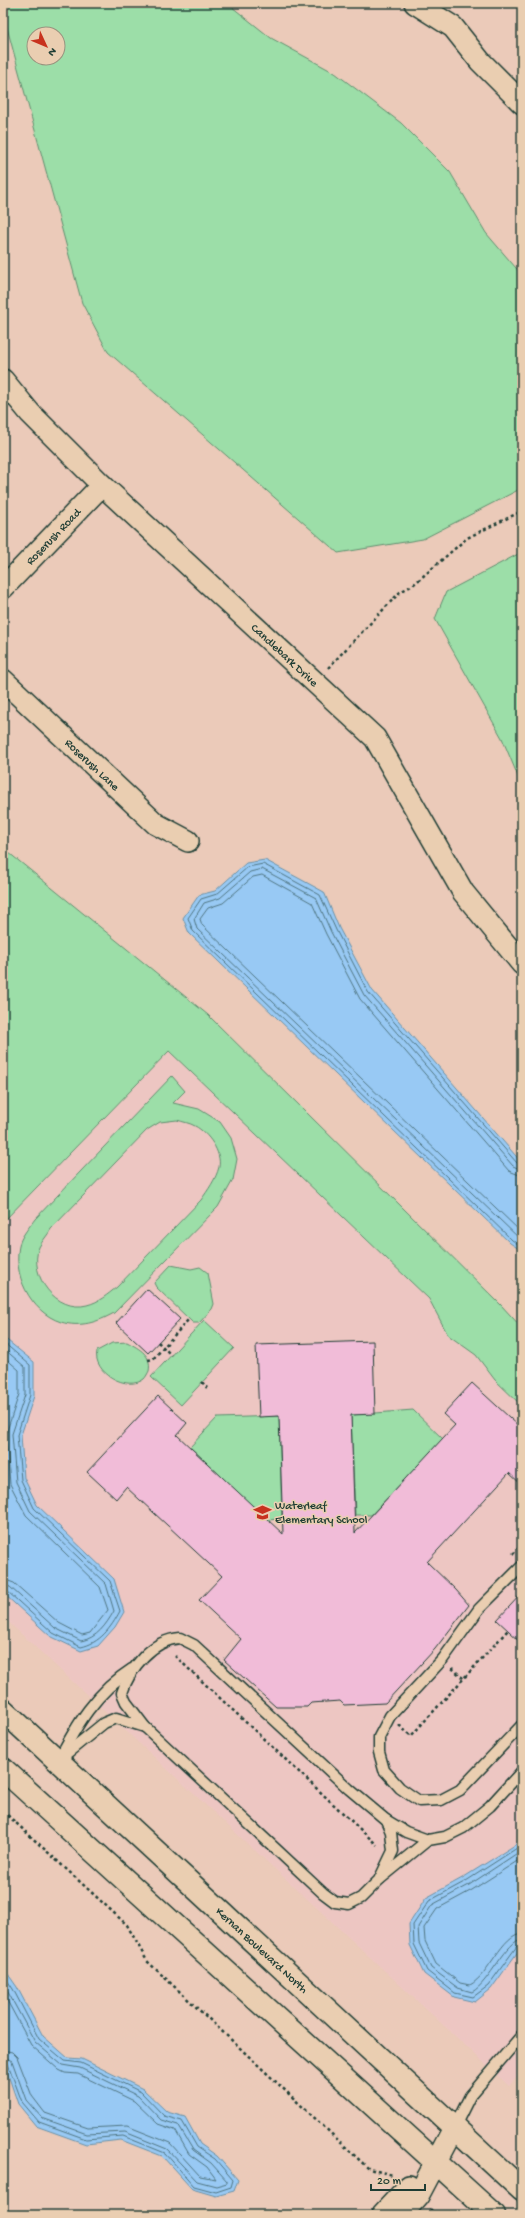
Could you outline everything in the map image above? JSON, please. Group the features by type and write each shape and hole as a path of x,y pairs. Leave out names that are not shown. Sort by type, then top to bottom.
{"main road":[{"name":"Kernan Boulevard North","path":"3,1710 522,2190"},
{"path":"3,1769 494,2215"}],"street":[{"path":"415,3 453,27 480,61 522,103"},
{"name":"Candlebark Drive","path":"3,380 30,413 102,485 376,738 463,892 522,964"},
{"name":"Roserush Road","path":"3,588 102,485"},
{"name":"Roserush Lane","path":"3,680 156,824 188,841"},
{"path":"401,2215 413,2192 437,2162 454,2128"},
{"path":"382,2215 413,2192"}],"lane":[{"path":"522,1566 479,1609 443,1659 390,1716 379,1737 379,1752 384,1770 400,1788 419,1801 441,1800 460,1790 522,1725"},
{"path":"58,1761 80,1720 114,1680 134,1668 154,1647 168,1639 180,1638 194,1645 348,1789 386,1820 406,1832 428,1840"},
{"path":"134,1668 122,1693 126,1702 145,1728 335,1902 349,1904 361,1898 379,1880 428,1840 445,1837 463,1828 490,1806 522,1771"},
{"path":"58,1761 104,1722 116,1718 145,1728"},
{"path":"379,1880 393,1851 391,1832 386,1820"},
{"path":"454,2128 470,2096 522,2035"}],"path":[{"path":"315,682 400,592 413,585 467,538 522,511"},
{"path":"148,1360 153,1359 189,1319"},
{"path":"158,1342 171,1355"},
{"path":"202,1382 207,1388"},
{"path":"390,1716 411,1736 508,1630"},
{"path":"175,1656 377,1845"},
{"path":"3,1811 127,1925 147,1961 369,2169 397,2176 436,2215"}],"shaded area":[{"name":"Waterleaf Elementary School","path":"169,1051 429,1299 448,1335 476,1355 495,1380 522,1406 522,2072 509,2086 3,1617 3,1222"}],"green space":[{"path":"3,3 227,3 271,38 335,73 401,123 450,172 486,233 522,275 522,488 423,539 338,553 108,352 82,303 3,13"},
{"path":"522,552 522,786 502,738 435,619 446,592"},
{"path":"3,848 208,1015 501,1305 522,1328 522,1406 495,1380 476,1355 448,1335 429,1299 169,1051 3,1222"},
{"path":"172,1076 185,1091 173,1103 199,1109 220,1122 231,1138 237,1159 233,1180 218,1207 114,1313 102,1319 89,1323 68,1324 50,1317 40,1310 32,1300 21,1278 18,1266 18,1254 21,1239 35,1219","holes":["177,1120 200,1129 205,1133 216,1149 219,1161 218,1171 204,1196 117,1287 103,1298 87,1305 76,1306 65,1303 56,1298 41,1280 37,1258 39,1247 51,1229 147,1130 160,1122"]},
{"path":"171,1265 191,1269 200,1267 208,1273 214,1304 212,1309 199,1323 193,1323 156,1287 154,1283"},
{"path":"204,1320 234,1348 181,1405 151,1377"},
{"path":"127,1342 144,1353 149,1361 148,1373 144,1379 137,1382 121,1382 113,1378 105,1373 97,1359 97,1351 112,1343"},
{"path":"413,1410 443,1439 371,1515 355,1515 351,1415"},
{"path":"279,1416 282,1519 267,1520 190,1447 217,1418"}],"water":[{"path":"265,860 324,892 339,928 372,990 522,1163 522,1251 510,1243 189,933 183,918 199,895 215,891 246,863"},
{"path":"3,1337 34,1362 34,1396 21,1435 24,1478 37,1505 114,1579 124,1612 115,1627 98,1646 81,1651 50,1636 3,1593"},
{"path":"522,1836 522,1946 491,1989 475,2002 454,1997 424,1974 410,1945 409,1924 426,1898 464,1877 515,1845"},
{"path":"3,1967 17,1987 43,2036 68,2058 82,2059 143,2089 167,2112 185,2117 200,2144 217,2156 238,2180 234,2191 216,2196 192,2189 162,2156 121,2140 86,2144 36,2126 18,2104 3,2060"}],"building":[{"path":"147,1289 180,1319 148,1353 116,1323"},
{"path":"373,1341 375,1414 351,1415 355,1533 455,1425 443,1414 472,1383 522,1429 522,1485 509,1473 427,1562 469,1605 435,1649 385,1703 344,1705 340,1701 311,1703 307,1707 276,1707 224,1660 241,1639 199,1600 222,1576 126,1487 116,1499 87,1472 158,1396 187,1423 177,1435 283,1534 279,1416 259,1417 256,1345"},
{"path":"522,1593 522,1643 497,1620"}],"place":[{"name":"Waterleaf Elementary School","path":"262,1512"}]}
